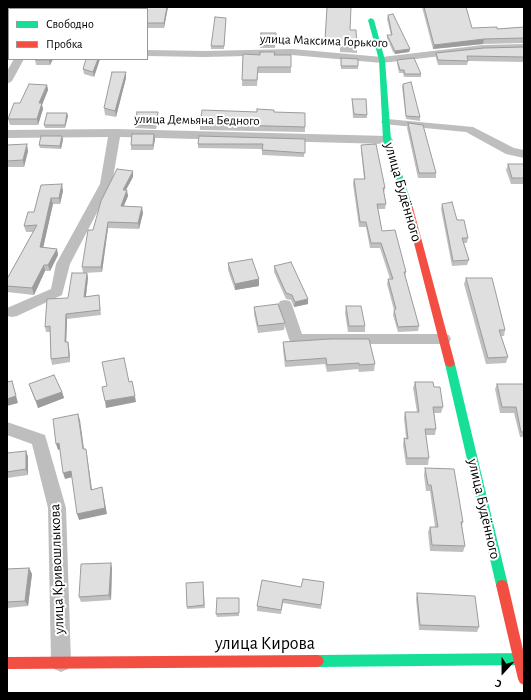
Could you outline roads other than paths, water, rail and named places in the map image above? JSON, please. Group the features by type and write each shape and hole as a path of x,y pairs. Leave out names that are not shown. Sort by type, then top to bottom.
{"street":[{"name":"улица Будённого","path":"371,20 382,60 387,140 408,205 444,339 522,659 524,679"},
{"name":"улица Максима Горького","path":"148,53 204,54 292,52 382,60 483,48 524,47"},
{"path":"7,81 18,60"},
{"path":"387,122 469,129 510,151 524,154"},
{"path":"12,312 57,292 63,264 106,184 115,133"},
{"name":"улица Демьяна Бедного","path":"7,134 115,133 387,140"},
{"path":"285,305 296,339 444,339"},
{"name":"улица Кривошлыкова","path":"7,428 39,440 57,508 61,662"},
{"name":"улица Кирова","path":"7,663 522,659"}]}
